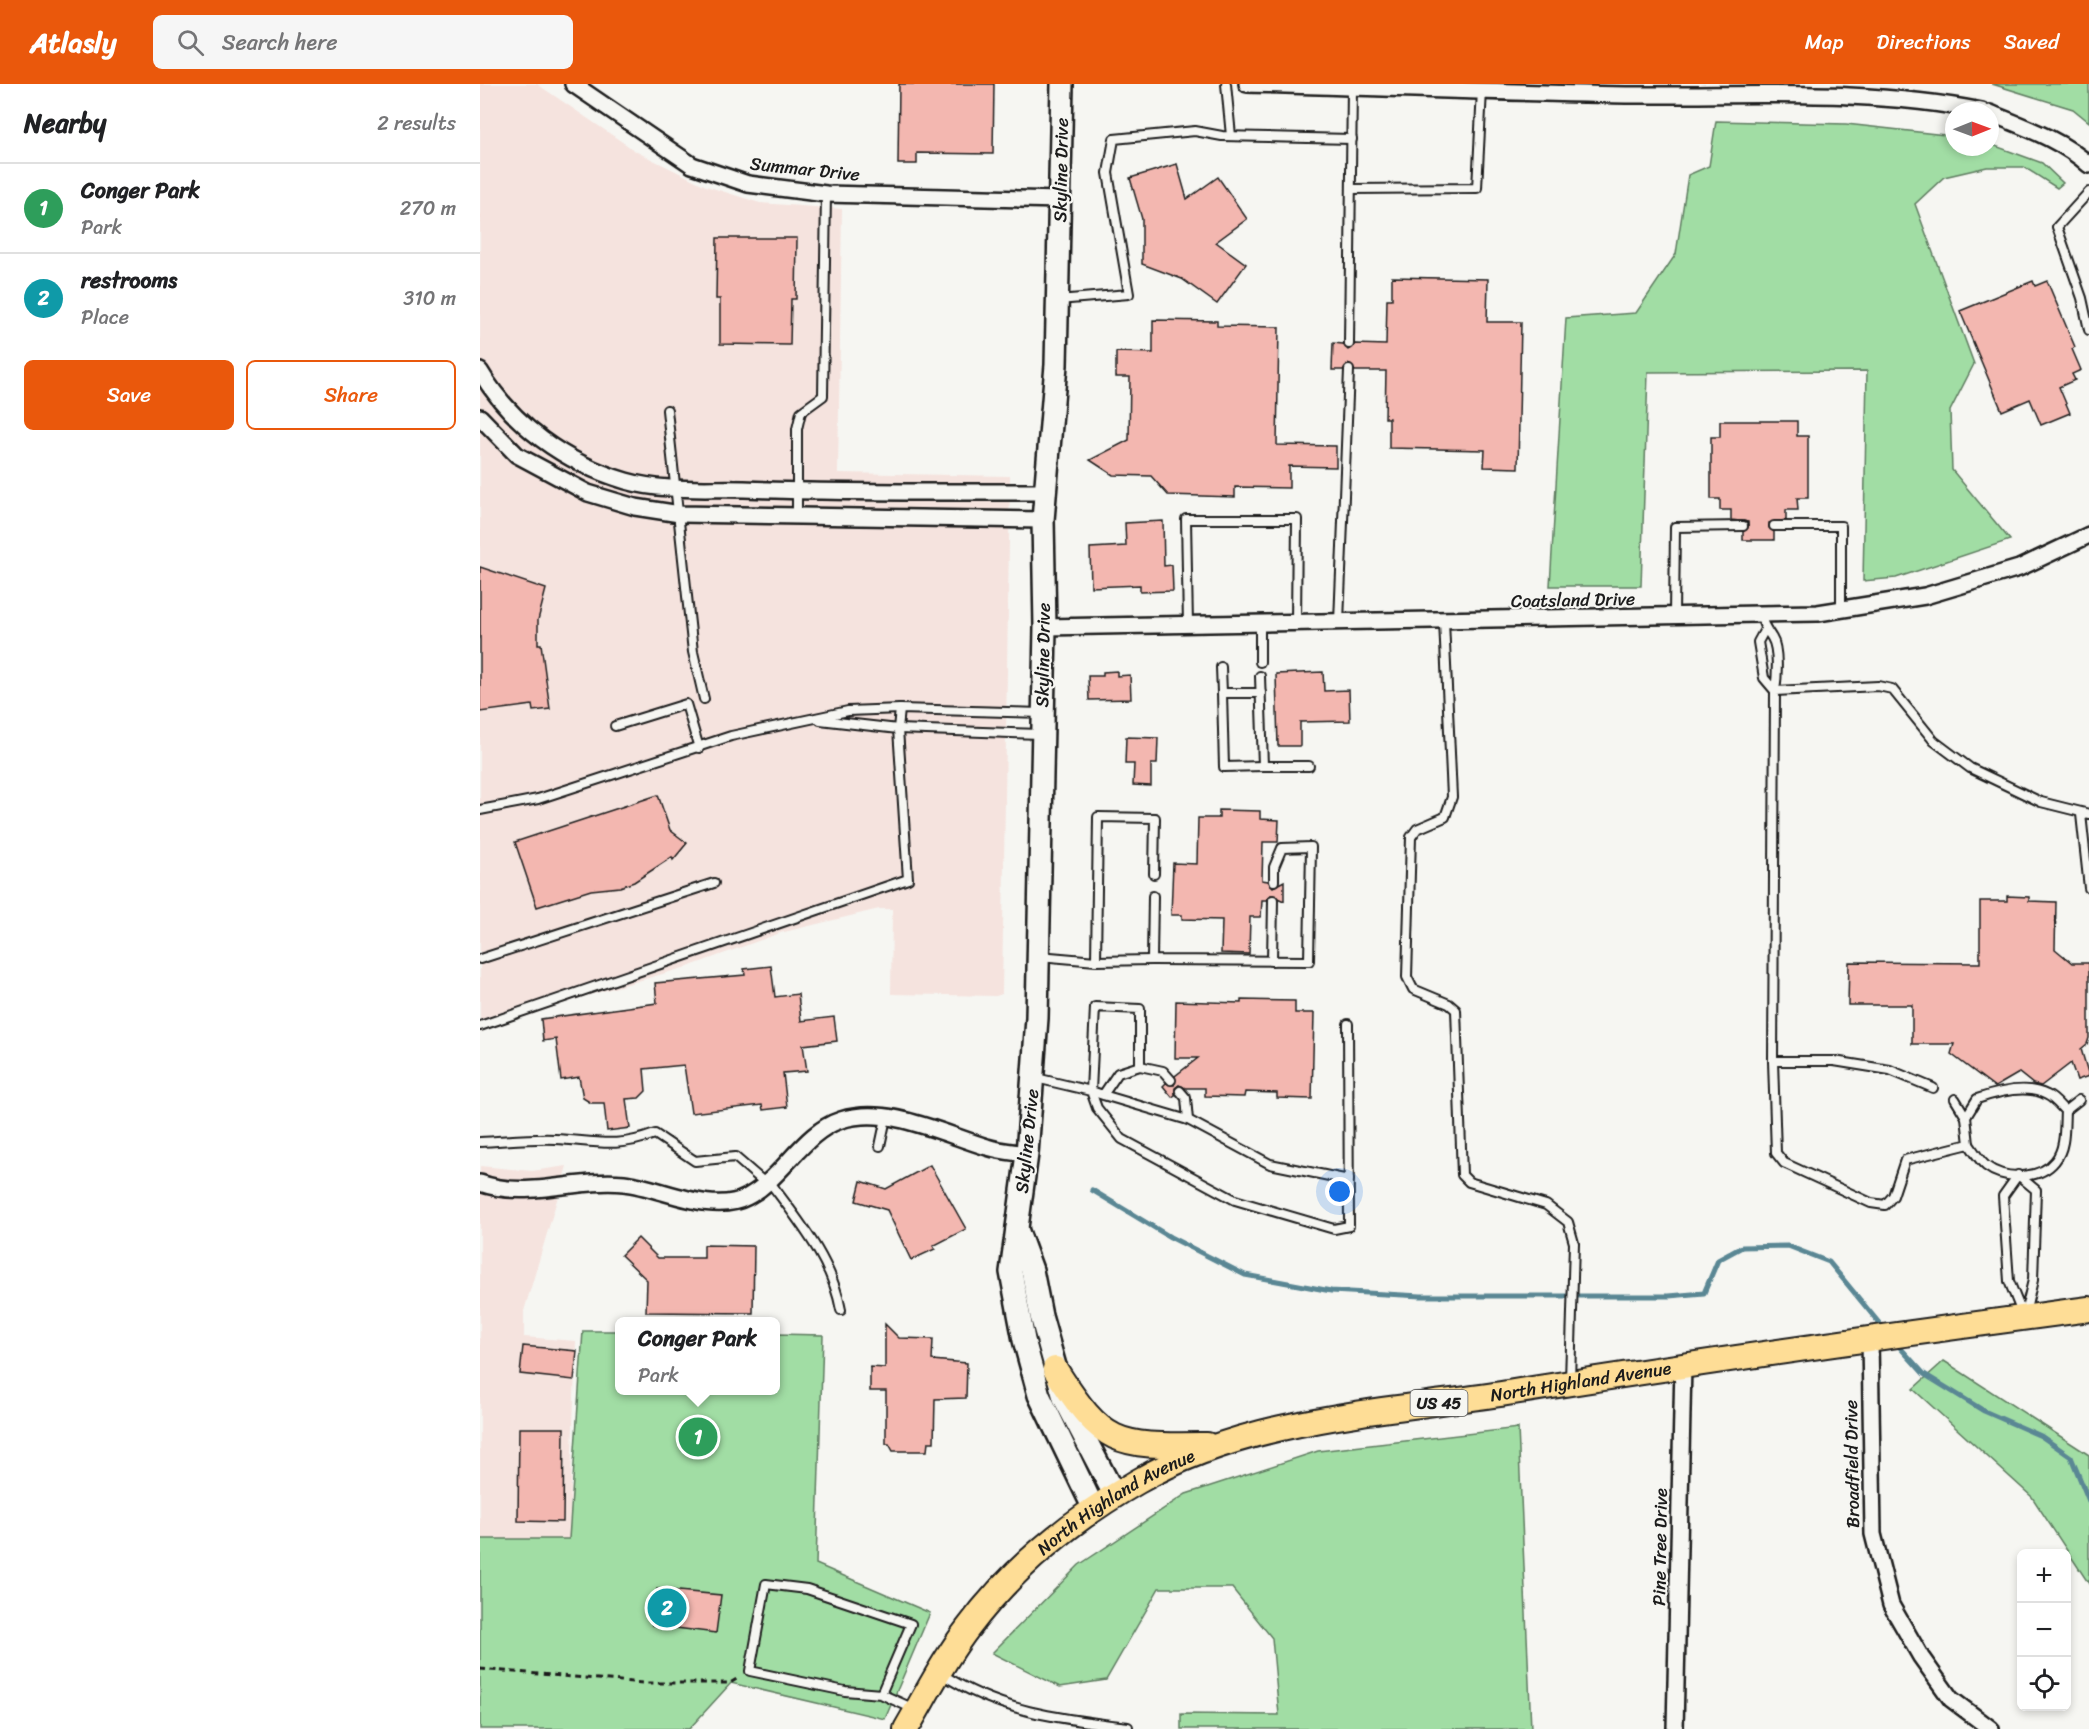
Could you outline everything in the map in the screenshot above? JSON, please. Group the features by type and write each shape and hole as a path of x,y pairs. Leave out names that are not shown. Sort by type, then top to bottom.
{"main road":[{"name":"North Highland Avenue","path":"911,1720 966,1629 991,1599 1022,1568 1094,1509 1115,1496 1177,1462 1224,1445 1337,1418 1683,1365 2089,1309"},
{"path":"1055,1369 1081,1410 1106,1433 1126,1443 1224,1445"}],"street":[{"name":"Skyline Drive","path":"1062,84 1056,365 1043,520 1045,627 1034,1078 1027,1154 1011,1272 1024,1340 1039,1395 1094,1509"},
{"path":"1247,84 1634,95 1881,96 1945,104"},
{"name":"Summar Drive","path":"576,85 692,165 748,184 826,194 1061,200"},
{"path":"1999,117 2035,132 2080,157 2089,165"},
{"path":"480,371 490,387 523,425 556,450 627,481 652,487 797,491 1045,492"},
{"path":"480,417 516,455 578,488 635,507 680,514 1043,520"},
{"name":"Coatsland Drive","path":"1045,627 1674,618 1763,624 1925,596 2019,568 2089,535"},
{"path":"480,1183 504,1189 530,1190 621,1182 650,1186 702,1202 726,1202 747,1197 767,1182 819,1132 842,1120 903,1120 990,1148 1027,1154"},
{"name":"Skyline Drive","path":"1016,1226 1032,1270 1055,1369 1065,1398 1115,1496"},
{"name":"Broadfield Drive","path":"1870,1338 1873,1534 1891,1605 1922,1657 1951,1699 1991,1729"},
{"name":"Pine Tree Drive","path":"1675,1729 1683,1365"}],"lane":[{"path":"1226,84 1231,136"},
{"path":"1349,344 1352,87"},
{"path":"1351,189 1478,188 1482,90"},
{"path":"1057,300 1129,294 1108,173 1114,139 1195,131 1231,136 1352,139"},
{"path":"2089,192 2057,227 2082,298 2089,330"},
{"path":"797,515 797,429 801,412 824,396 826,194"},
{"path":"1339,622 1349,370"},
{"path":"668,410 680,514 681,556 693,652 704,699"},
{"path":"1188,625 1186,519 1297,519 1296,623"},
{"path":"1674,618 1675,526 1743,526"},
{"path":"1774,526 1841,526 1841,610"},
{"path":"1444,621 1452,797 1445,817 1418,829 1411,837 1407,977 1413,989 1449,1004 1455,1010 1462,1175 1469,1182 1546,1205 1568,1222 1574,1244 1570,1383"},
{"path":"1260,623 1260,662"},
{"path":"1763,624 1758,642 1759,651 1764,678 1775,691"},
{"path":"1763,624 1773,639 1778,675 1775,691 1773,1060 1776,1153 1784,1164 1871,1203 1885,1205 1893,1196 1905,1160 1969,1144"},
{"path":"1221,667 1224,767 1309,766"},
{"path":"1260,676 1263,766"},
{"path":"1775,691 1878,686 1892,689 1934,741 1970,768 2041,802 2085,814 2089,888"},
{"path":"1222,693 1260,693"},
{"path":"615,726 686,704 699,748"},
{"path":"480,1026 908,879 898,729 900,709"},
{"path":"480,810 538,799 731,736 848,711 900,709 1041,724"},
{"path":"815,719 898,729 1041,724"},
{"path":"1096,961 1098,816 1155,818 1154,874"},
{"path":"1038,956 1096,961 1309,961 1311,847 1282,848 1274,867 1274,881"},
{"path":"480,959 714,883"},
{"path":"1152,960 1153,896"},
{"path":"1272,961 1273,900"},
{"path":"1140,1066 1140,1009 1095,1007 1091,1090 1097,1108 1122,1139 1235,1200 1334,1229 1349,1226 1348,1024"},
{"path":"1773,1060 1834,1061 1890,1070 1933,1088"},
{"path":"1103,1095 1118,1073 1140,1066 1163,1071 1171,1080"},
{"path":"1034,1078 1091,1090 1188,1120 1270,1164 1349,1180"},
{"path":"1955,1099 1966,1117 1969,1144 1985,1165 2001,1175 2037,1174 2055,1161 2064,1140 2065,1111 2047,1094 2024,1090 1998,1092 1977,1099 1966,1117"},
{"path":"1180,1091 1186,1098 1188,1120"},
{"path":"2065,1111 2079,1100"},
{"path":"880,1146 886,1119"},
{"path":"480,1142 555,1139 596,1144 632,1142 655,1134 695,1161 735,1156 767,1182 812,1240 837,1291 841,1310"},
{"path":"2018,1175 2036,1190 2033,1280 2024,1318"},
{"path":"2018,1175 2003,1196 2009,1281 2024,1318"},
{"path":"881,1694 911,1624 807,1589 766,1584 750,1671 845,1690 881,1694 911,1720"},
{"path":"938,1672 969,1692 1047,1718 1128,1727"}],"path":[{"path":"480,1669 644,1683 730,1683"}],"shaded area":[{"path":"480,84 537,84 637,152 706,186 760,203 842,209 838,473 1010,476 1002,994 996,996 891,994 892,909 879,909 780,933 690,966 586,996 480,1032"},
{"path":"480,1166 532,1171 567,1166 524,1311 524,1337 576,1341 569,1539 480,1539"}],"green space":[{"path":"1992,84 2089,84 2089,122 2073,109"},
{"path":"1716,121 1846,124 1945,135 1945,156 1999,156 1999,147 2042,163 2063,183 2057,188 2024,167 1987,167 1944,177 1915,204 1974,364 1950,411 1952,470 2010,540 1896,578 1863,581 1867,371 1648,372 1641,586 1550,586 1566,318 1636,313 1676,254 1688,175 1709,166"},
{"path":"583,1331 615,1331 615,1395 780,1395 780,1334 823,1335 816,1564 930,1613 885,1719 731,1683 689,1729 480,1729 480,1539 569,1539"},
{"path":"1944,1361 2089,1455 2089,1584 2071,1557 2071,1549 2066,1549 2032,1497 1913,1389"},
{"path":"1518,1428 1531,1729 1181,1729 1181,1714 1279,1715 1272,1638 1232,1588 1159,1588 1106,1680 1060,1687 992,1653 1079,1565 1186,1494 1318,1451"}],"building":[{"path":"899,84 994,84 993,154 917,153 917,164 898,164"},
{"path":"1177,164 1187,199 1218,177 1247,219 1216,242 1246,264 1217,304 1182,279 1142,264 1142,219 1130,178"},
{"path":"717,238 797,238 796,299 791,299 790,345 720,344 720,299 716,299"},
{"path":"1392,277 1488,279 1487,322 1521,322 1518,468 1484,467 1485,450 1389,448 1389,418 1385,418 1386,371 1355,371 1349,364 1343,370 1332,370 1333,343 1343,344 1348,350 1355,344 1386,345 1387,299 1392,299"},
{"path":"2033,281 2035,286 2047,281 2075,347 2072,349 2081,370 2072,374 2075,380 2059,387 2070,413 2041,425 2030,399 2002,411 1960,311"},
{"path":"1153,320 1217,321 1217,326 1279,327 1277,445 1336,446 1336,467 1289,466 1289,488 1235,487 1235,497 1168,495 1151,476 1113,475 1090,460 1129,440 1130,377 1116,377 1116,352 1153,353"},
{"path":"1720,421 1797,421 1797,436 1808,436 1808,498 1797,498 1798,510 1786,510 1786,520 1769,523 1769,528 1774,532 1774,540 1743,540 1743,532 1748,528 1748,522 1731,520 1731,510 1720,510 1720,499 1711,499 1711,437 1720,437"},
{"path":"1163,521 1164,566 1172,565 1173,591 1140,592 1140,585 1091,587 1090,548 1126,546 1125,523"},
{"path":"480,567 546,589 538,620 538,644 541,644 550,709 533,711 532,705 480,712"},
{"path":"1117,671 1117,676 1130,675 1131,699 1089,700 1088,676 1103,676 1103,672"},
{"path":"1323,672 1324,691 1349,690 1350,721 1300,722 1300,746 1278,746 1276,674"},
{"path":"1126,737 1158,738 1157,764 1151,764 1151,786 1133,785 1134,764 1125,764"},
{"path":"658,795 670,830 687,843 673,860 672,857 634,882 620,887 591,890 537,907 515,842"},
{"path":"1219,810 1260,811 1260,819 1279,820 1278,842 1263,842 1262,880 1268,881 1273,887 1284,881 1284,901 1271,895 1267,900 1262,900 1261,917 1250,917 1249,954 1221,953 1222,920 1182,919 1182,915 1171,915 1173,863 1197,864 1198,818 1219,818"},
{"path":"2007,896 2029,897 2029,901 2056,902 2055,949 2072,963 2089,963 2089,1038 2087,1044 2081,1049 2089,1076 2077,1080 2071,1063 2041,1086 2033,1084 2019,1073 1995,1087 1951,1054 1954,1044 1912,1044 1912,1005 1848,1005 1849,962 1980,963 1980,901 2007,901"},
{"path":"771,966 775,997 798,994 801,1021 834,1017 837,1041 803,1045 807,1071 783,1073 787,1107 763,1110 762,1105 691,1113 684,1065 644,1069 646,1091 639,1098 626,1099 630,1128 607,1131 604,1103 591,1103 583,1098 579,1077 561,1080 556,1039 543,1041 541,1019 657,1003 655,983 745,975 744,969"},
{"path":"1241,1000 1295,1001 1295,1013 1314,1013 1312,1099 1277,1098 1277,1093 1245,1092 1244,1097 1205,1096 1205,1088 1185,1088 1179,1085 1175,1088 1175,1095 1172,1097 1163,1086 1166,1083 1174,1085 1175,1076 1198,1058 1175,1058 1176,1001 1241,1003"},
{"path":"930,1165 966,1229 933,1246 935,1249 911,1260 887,1210 856,1201 861,1181 886,1189"},
{"path":"638,1238 658,1258 704,1258 704,1245 754,1246 753,1313 646,1312 647,1280 621,1255"},
{"path":"885,1324 899,1338 933,1339 932,1360 967,1363 966,1398 935,1399 934,1442 928,1442 927,1451 893,1451 889,1444 886,1444 886,1391 870,1391 870,1367 885,1368"},
{"path":"523,1346 577,1351 574,1380 520,1374"},
{"path":"519,1428 564,1428 563,1522 518,1521"},
{"path":"657,1589 721,1595 716,1633 652,1625"}],"waterway":[{"path":"1092,1190 1170,1237 1245,1275 1331,1291 1421,1296 1669,1296 1704,1293 1718,1260 1742,1247 1788,1246 1829,1262 1884,1329"},
{"path":"1896,1343 1924,1374 1984,1411 2041,1436 2071,1457 2089,1501"}],"place":[{"name":"Conger Park","path":"698,1437"},
{"name":"restrooms","path":"667,1608"}]}
